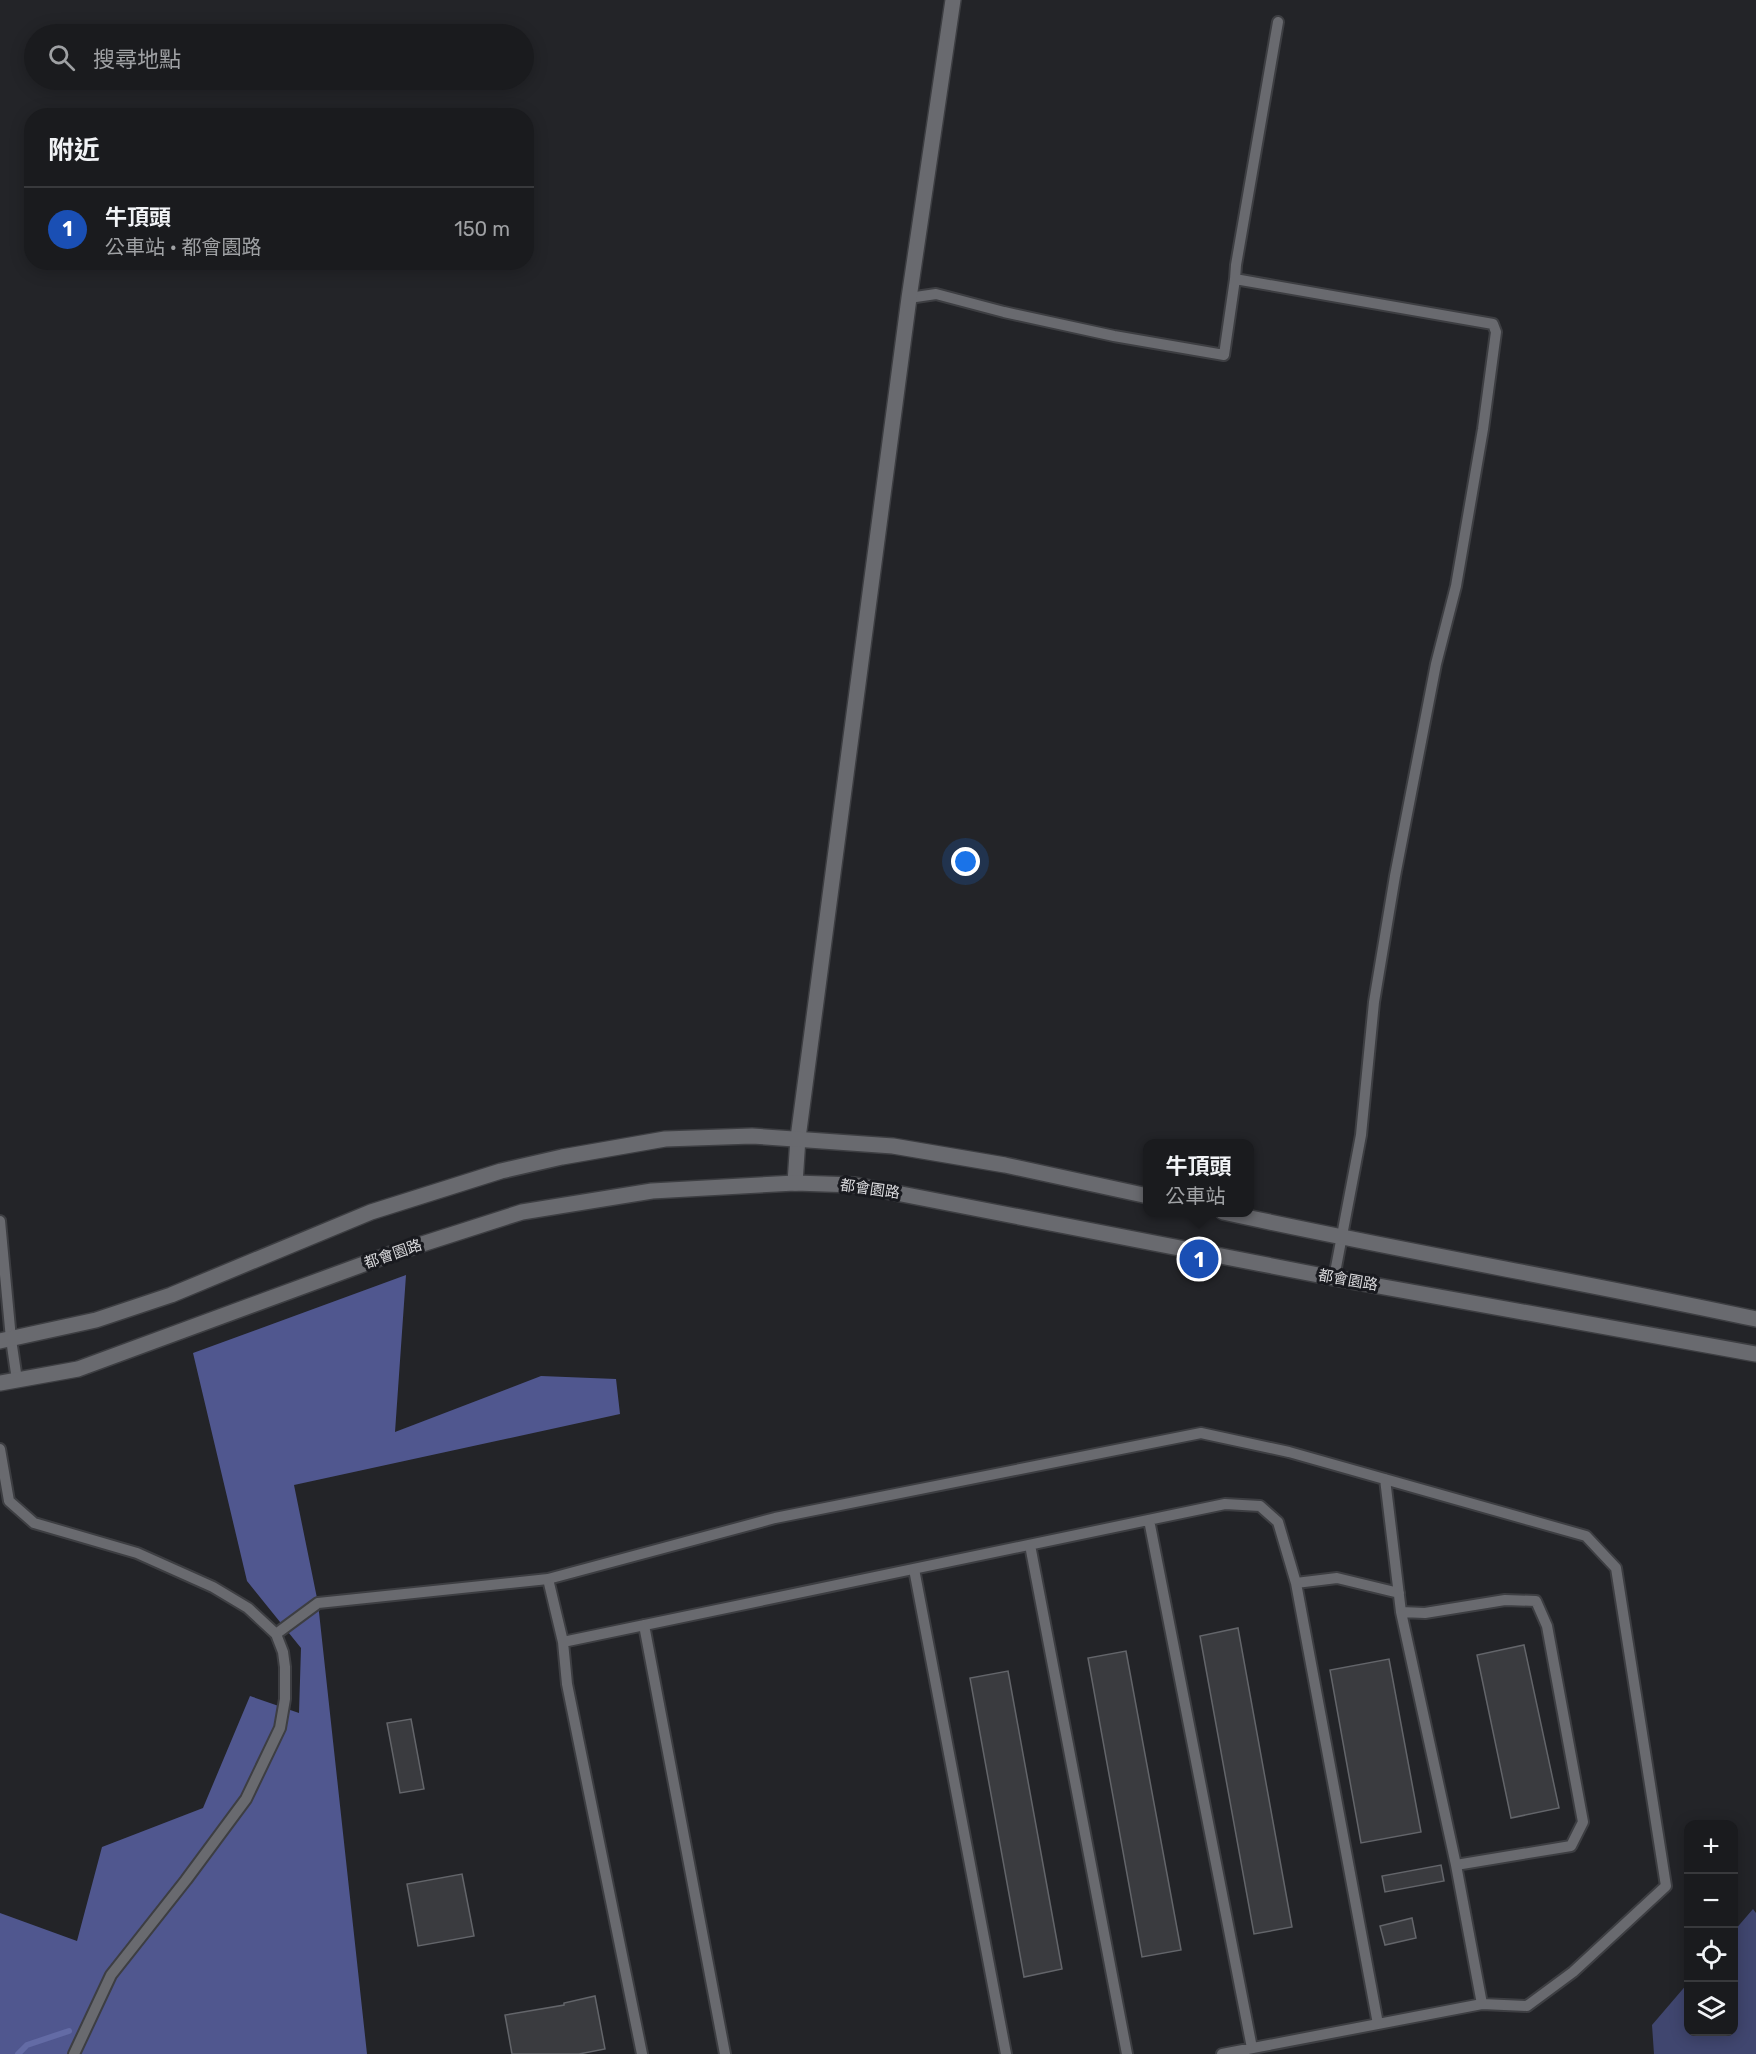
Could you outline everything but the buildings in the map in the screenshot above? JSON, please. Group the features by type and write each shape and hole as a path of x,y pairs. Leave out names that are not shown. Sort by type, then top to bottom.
{"street":[{"path":"795,1183 798,1138 909,298 953,0"},
{"path":"5,1340 96,1320 171,1295 371,1212 501,1171 562,1157 665,1139 752,1136 892,1146 1005,1165 1143,1195"},
{"name":"都會園路","path":"0,1383 78,1369 391,1254 522,1212 652,1191 795,1183 855,1185 1334,1278 1756,1354"},
{"path":"1245,1217 1343,1239 1660,1298 1756,1319"}],"lane":[{"path":"909,298 936,294 1004,312 1114,336 1224,355 1236,279 1236,265 1278,21"},
{"path":"1236,279 1493,324 1496,332 1483,429 1456,586 1436,664 1393,888 1374,1002 1360,1135 1343,1239 1334,1278"},
{"path":"0,1221 5,1340 17,1380"},
{"path":"276,1634 318,1603 548,1579 775,1518 1201,1433 1289,1452 1586,1536 1616,1568 1666,1886 1573,1972 1527,2006 1482,2004 1222,2054"},
{"path":"0,1449 9,1501 34,1523 137,1553 213,1587 248,1608 276,1634 283,1652 285,1667 285,1699 280,1728 246,1799 111,1975 74,2054"},
{"path":"1385,1479 1401,1612 1456,1865 1482,2004"},
{"path":"563,1642 1225,1504 1260,1506 1278,1522 1296,1583 1378,2024"},
{"path":"1149,1520 1251,2048"},
{"path":"1030,1545 1127,2054"},
{"path":"914,1569 1006,2054"},
{"path":"1296,1583 1336,1578 1399,1593"},
{"path":"548,1579 563,1642 567,1684 642,2054"},
{"path":"1401,1612 1425,1613 1505,1600 1536,1601 1547,1626 1584,1822 1571,1846 1456,1865"},
{"path":"644,1625 725,2054"}],"shaded area":[{"path":"406,1275 395,1432 541,1376 616,1379 620,1414 294,1485 318,1603 367,2054 0,2054 0,1913 77,1941 102,1847 203,1808 250,1696 299,1713 301,1648 247,1581 193,1353"},
{"path":"1753,1909 1756,1913 1756,2054 1654,2054 1652,2025 1684,1988 1684,2036 1738,2036 1738,1926"}],"waterway":[{"path":"18,2054 27,2045 69,2031"}],"place":[{"name":"牛頂頭","path":"1199,1259"}]}
